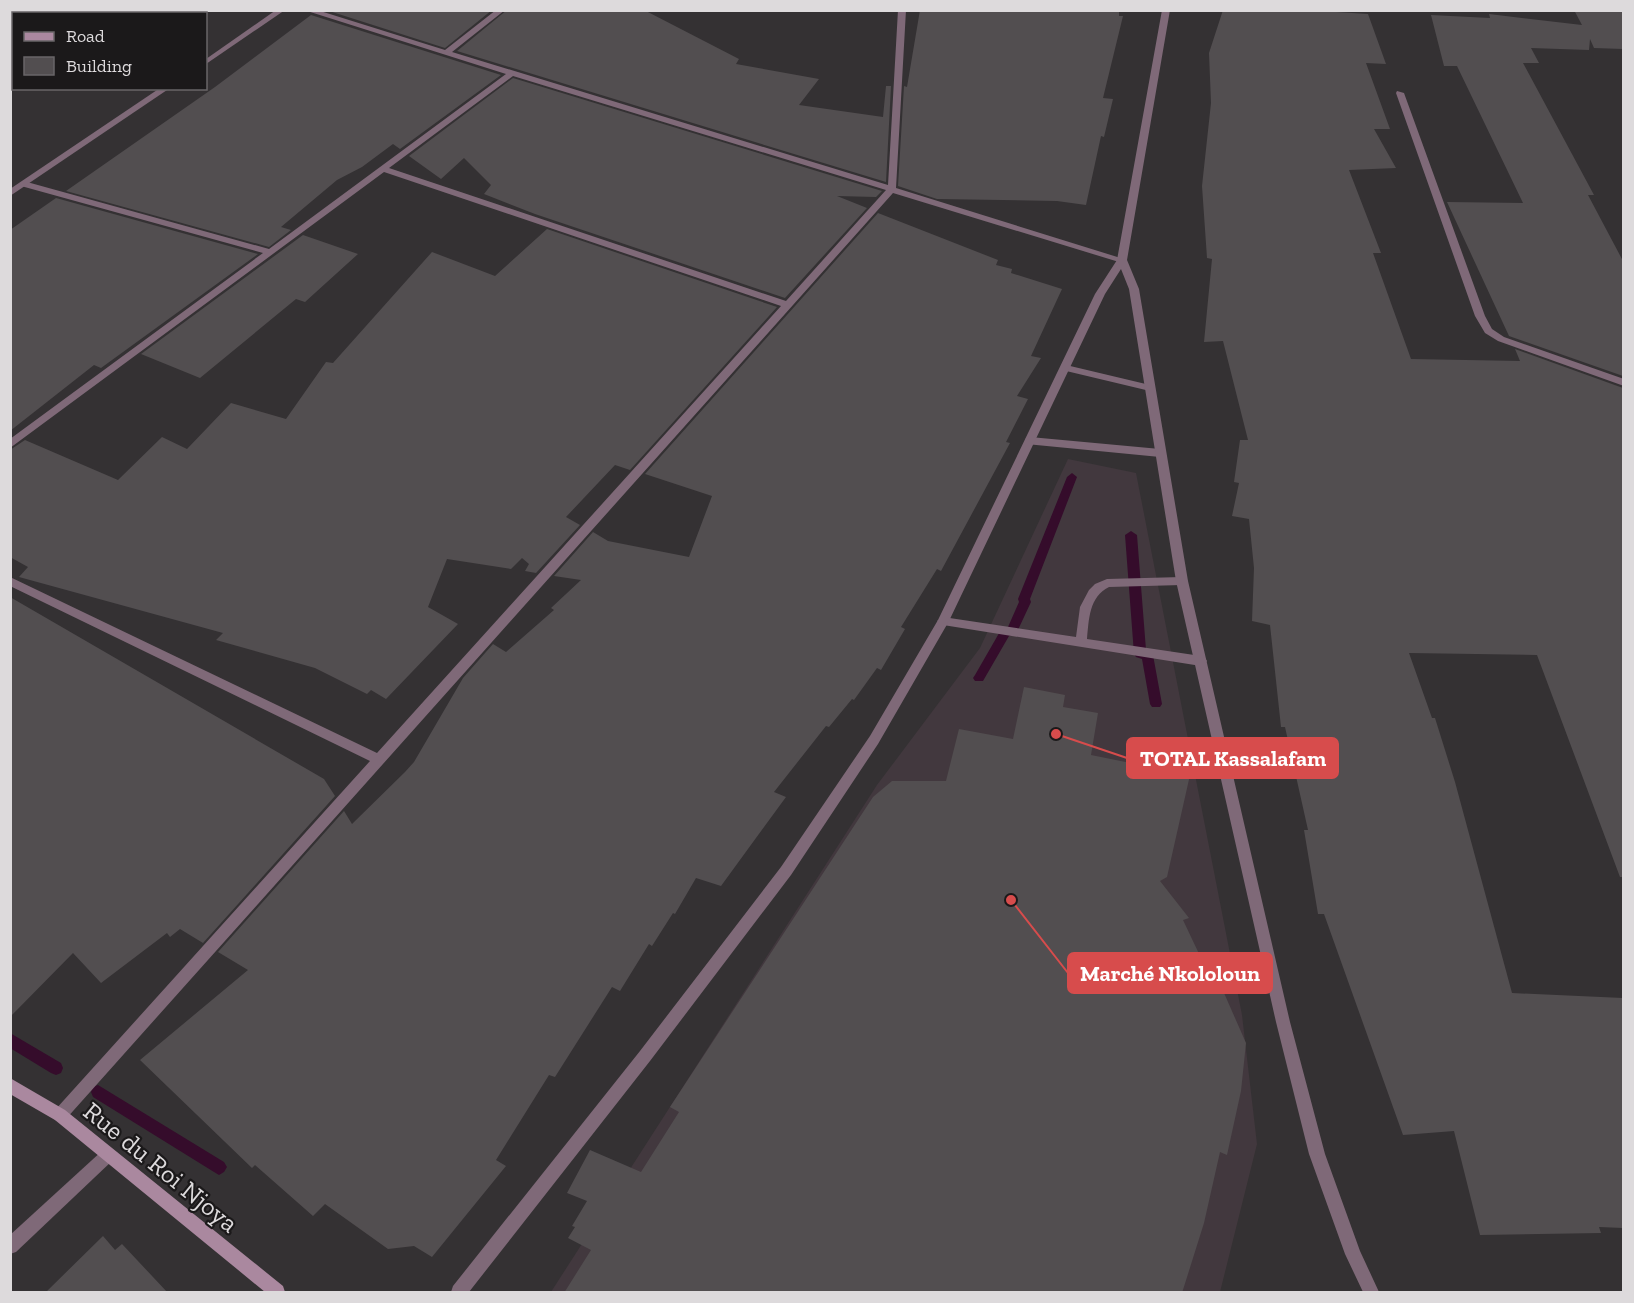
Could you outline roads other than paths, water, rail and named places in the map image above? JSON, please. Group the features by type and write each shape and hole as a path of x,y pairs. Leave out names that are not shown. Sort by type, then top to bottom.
{"main road":[{"name":"Rue du Roi Njoya","path":"10,1085 60,1115 277,1293"}],"street":[{"path":"207,61 282,10"},
{"path":"307,10 1122,260"},
{"path":"446,53 502,10"},
{"path":"60,1115 892,189 902,10"},
{"path":"459,1293 645,1056 786,871 874,740 943,621 1100,294 1122,260 1166,10"},
{"path":"10,444 512,73"},
{"path":"10,193 163,90"},
{"path":"1400,93 1480,316 1488,331 1501,339 1623,383"},
{"path":"383,169 788,305"},
{"path":"24,184 271,252"},
{"path":"1122,260 1134,289 1182,580 1283,1022 1317,1154 1353,1254 1371,1293"},
{"path":"1066,368 1150,388"},
{"path":"1030,441 1160,453"},
{"path":"1081,642 1088,597 1096,587 1107,583 1182,580"},
{"path":"10,581 380,760"},
{"path":"943,621 1201,661"},
{"path":"10,1246 108,1155"}],"waterway":[{"path":"979,678 1006,631 1011,632 1025,602 1024,599 1072,477"},
{"path":"1131,535 1140,654 1147,655 1156,704"},
{"path":"10,1040 56,1068"},
{"path":"98,1092 219,1167"}],"place":[{"name":"TOTAL Kassalafam","path":"1056,734"},
{"name":"Marché Nkololoun","path":"1011,900"}]}
